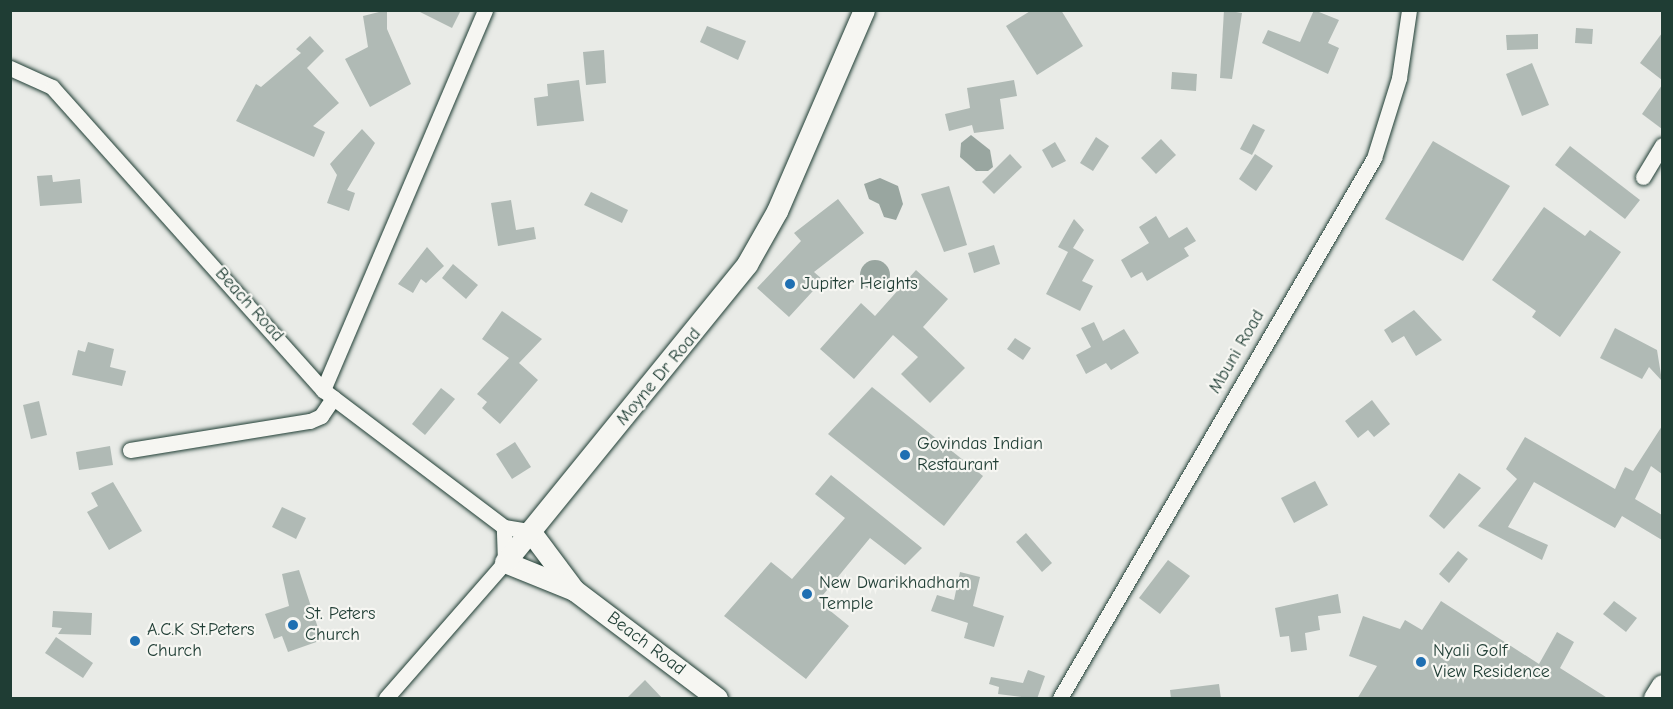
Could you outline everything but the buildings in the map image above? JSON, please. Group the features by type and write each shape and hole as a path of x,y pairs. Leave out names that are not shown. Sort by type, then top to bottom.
{"main road":[{"name":"Moyne Dr Road","path":"505,562 553,501 658,380 747,264 777,212 864,10"},
{"path":"552,560 553,501"},
{"name":"Beach Road","path":"530,531 574,590"},
{"name":"Beach Road","path":"505,562 574,590 717,699"},
{"path":"1654,699 1662,685"}],"street":[{"path":"130,450 310,421 321,416 485,10"},
{"name":"Mbuni Road","path":"1060,699 1374,158 1399,78 1409,10"},
{"name":"Beach Road","path":"10,68 52,87 328,394 504,527 530,531"},
{"path":"1643,177 1662,145"},
{"path":"504,527 505,562"},
{"name":"Moyne Dr Road","path":"386,699 505,562"}],"shaded area":[{"path":"971,135 990,150 993,167 988,171 976,171 960,157 961,143"},
{"path":"880,178 898,186 903,204 896,220 884,217 879,204 869,199 864,184"},
{"path":"875,260 886,264 890,275 886,286 875,290 864,286 860,275 864,264"}],"place":[{"name":"Jupiter Heights","path":"790,284"},
{"name":"Govindas Indian Restaurant","path":"905,455"},
{"name":"New Dwarikhadham Temple","path":"807,594"},
{"name":"St. Peters Church","path":"293,625"},
{"name":"A.C.K St.Peters Church","path":"135,641"},
{"name":"Nyali Golf View Residence","path":"1421,662"}]}
